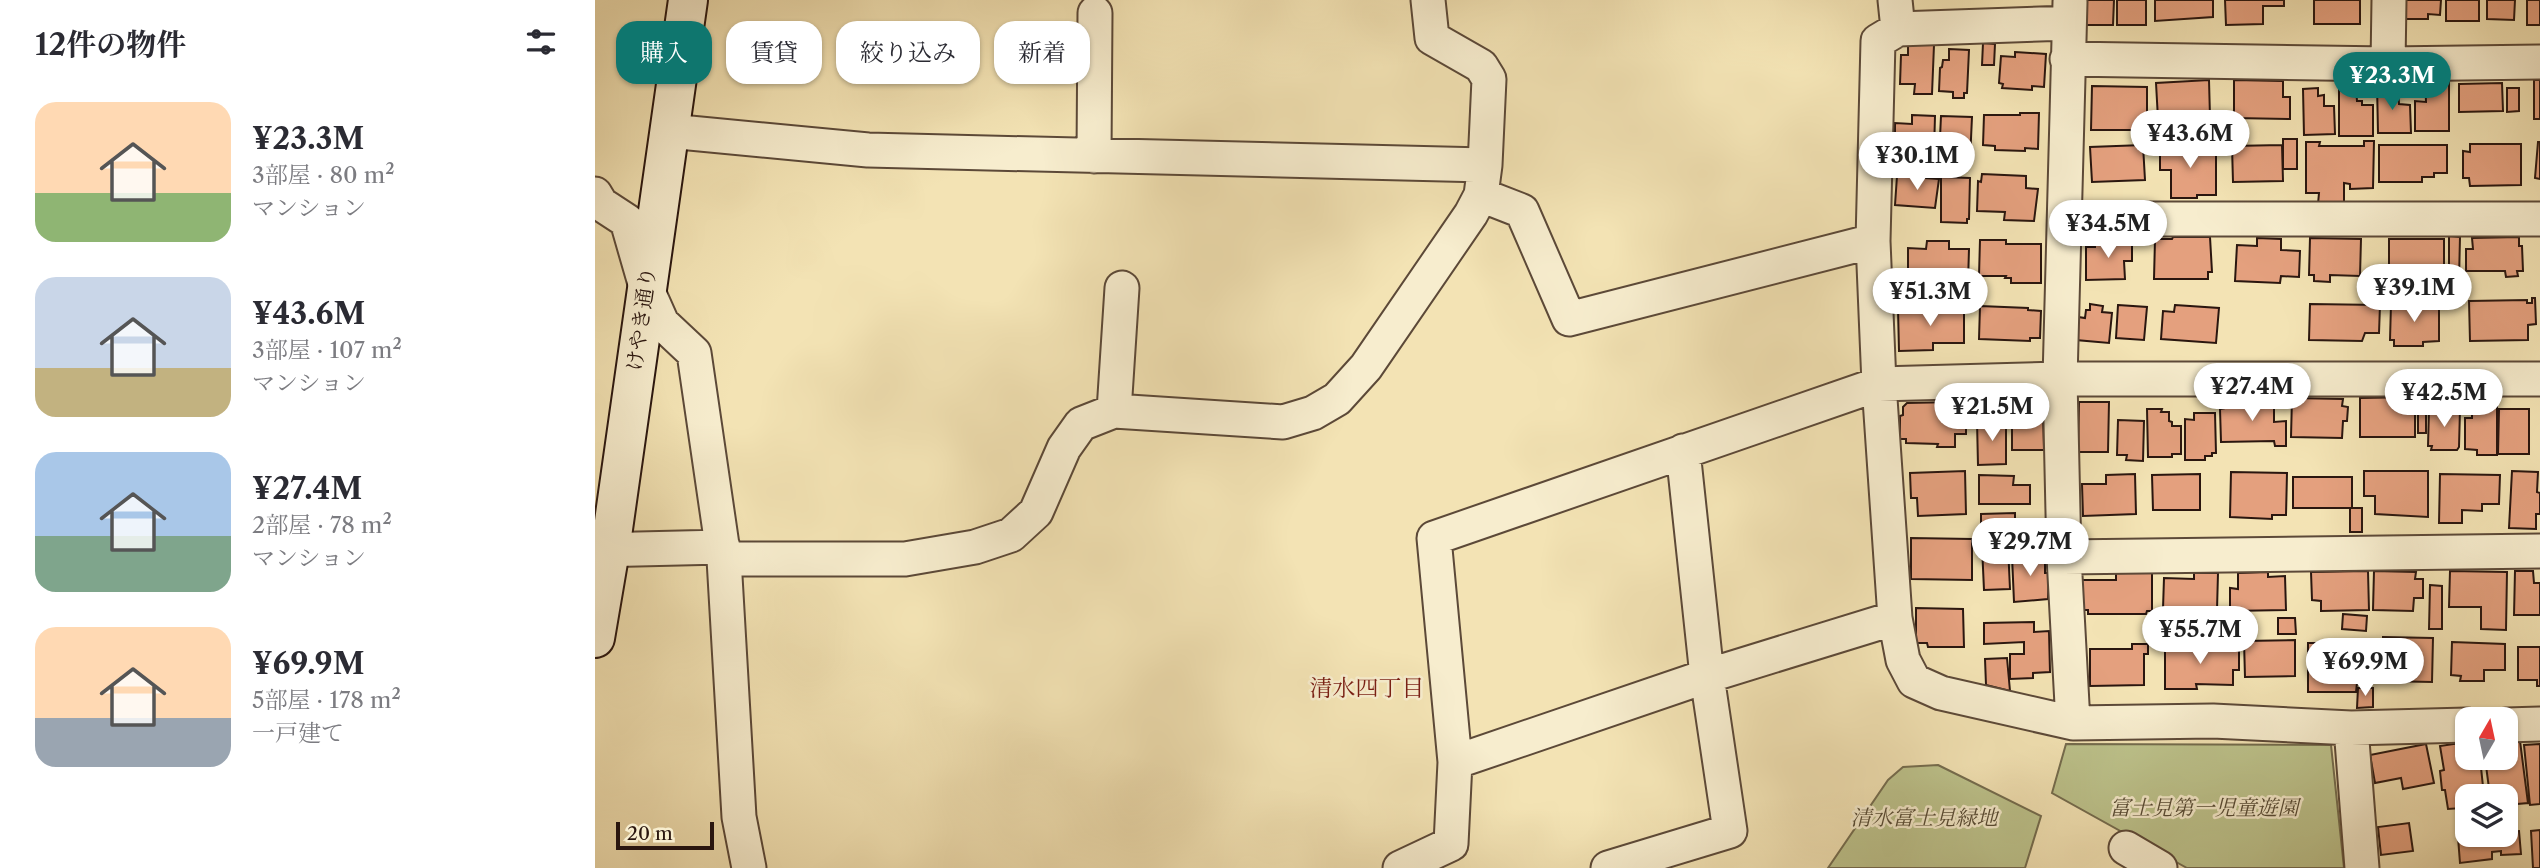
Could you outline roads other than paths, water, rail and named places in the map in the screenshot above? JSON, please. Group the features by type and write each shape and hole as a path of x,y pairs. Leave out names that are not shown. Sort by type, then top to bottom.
{"street":[{"name":"けやき通り","path":"595,638 602,550 646,287 688,0"},
{"path":"602,550 905,559 975,547 1011,535 1036,512 1064,448 1081,424 1114,411 1283,422 1313,414 1337,399 1366,367 1471,215 1483,180 1489,79 1481,66 1432,38 1428,0"},
{"path":"2388,64 2389,0"},
{"path":"2073,723 2064,557 2060,379 2070,11 1896,14 1878,41 1873,241 1879,384 1895,618 1903,660 1914,681 1941,693 2073,723 2213,720 2351,727 2455,725"},
{"path":"1094,156 1095,13"},
{"path":"2067,59 2388,64 2540,62"},
{"path":"669,131 868,150 1094,156 1483,180 1522,211 1569,319 1873,241"},
{"path":"595,194 601,204 627,221 646,287 662,323 694,354 723,553 739,817 749,868"},
{"path":"2065,219 2540,219"},
{"path":"1114,411 1122,288"},
{"path":"1400,868 1451,844 1455,762 1434,538 1879,384 2060,379 2540,379"},
{"path":"1608,868 1730,831 1707,676 1682,450"},
{"path":"2064,557 2540,551"},
{"path":"1455,762 1707,676 1895,618"},
{"path":"2518,725 2540,724"},
{"path":"2351,727 2362,868"},
{"path":"2126,848 2160,868"}],"district":[{"name":"清水四丁目","path":"1367,688"}],"park label":[{"name":"富士見第一児童遊園","path":"2204,807"},
{"name":"清水富士見緑地","path":"1924,817"}]}
